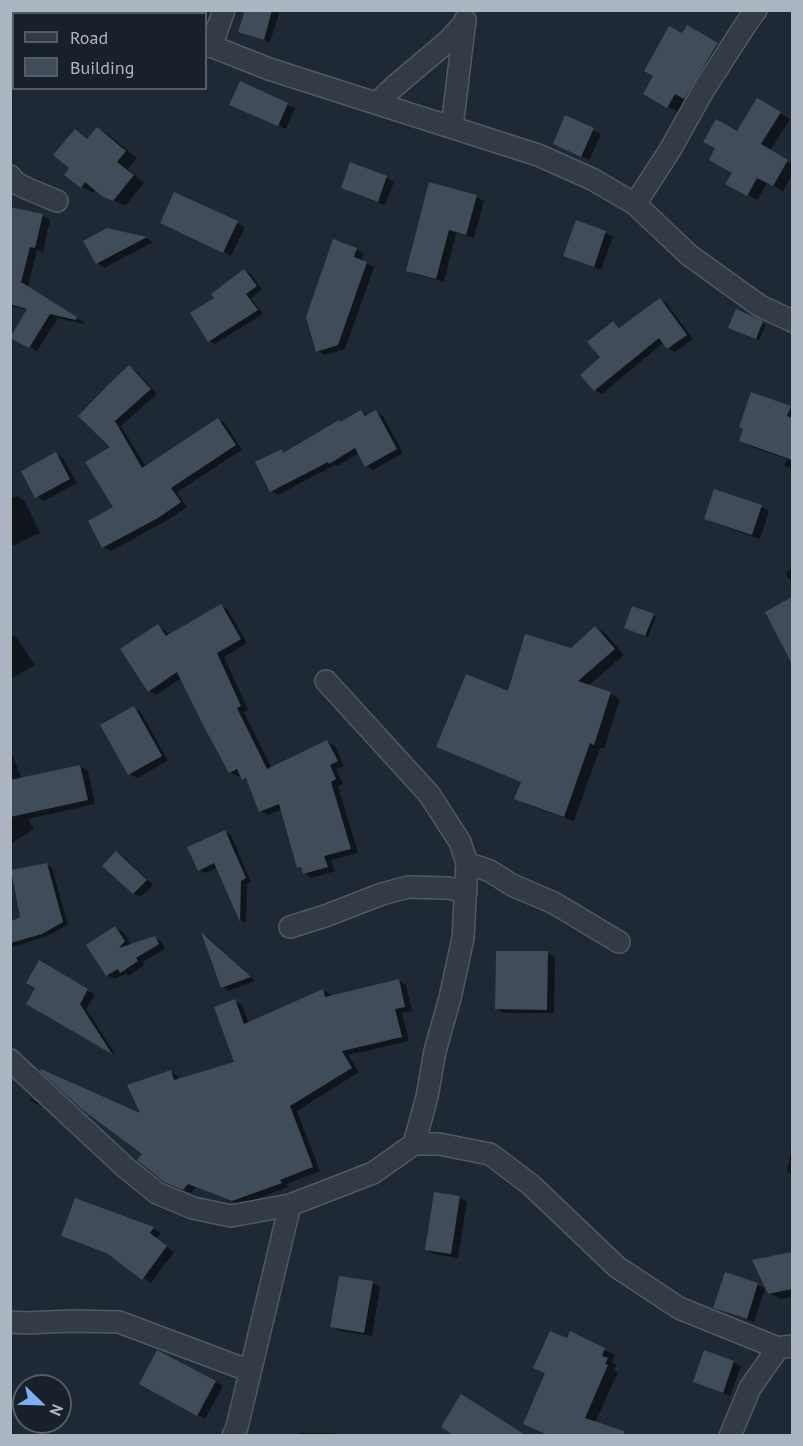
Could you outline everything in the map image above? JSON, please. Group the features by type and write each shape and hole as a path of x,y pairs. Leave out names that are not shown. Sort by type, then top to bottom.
{"street":[{"path":"224,10 208,45 268,69 538,155 592,179 634,204 689,255 760,306 792,321"},
{"path":"634,204 670,150 704,89 756,10"},
{"path":"377,103 447,42 466,17"},
{"path":"452,127 466,17"},
{"path":"10,176 16,183 27,189 57,201"},
{"path":"326,681 429,794 460,842 467,863 463,938 414,1144"},
{"path":"467,863 490,871 513,885 554,903 618,942"},
{"path":"290,927 326,916 381,894 408,887 448,888 466,892"},
{"path":"10,1060 126,1168 158,1193 193,1208 231,1216 290,1205 373,1173 414,1144 439,1144 490,1154 531,1185 617,1267 679,1308 785,1347 750,1388 730,1436"},
{"path":"233,1436 290,1205"},
{"path":"10,1322 119,1322 250,1371"}],"building":[{"path":"245,10 272,10 264,40 238,32"},
{"path":"687,25 718,43 684,99 675,94 667,108 643,94 653,76 644,71 669,26 682,33"},
{"path":"240,81 288,103 278,126 229,105"},
{"path":"757,98 781,112 761,144 788,160 773,186 757,178 747,196 725,184 732,173 709,160 715,148 703,142 716,119 737,131"},
{"path":"565,115 594,128 581,157 553,144"},
{"path":"97,127 126,151 117,162 134,175 113,201 102,196 85,182 81,188 64,175 69,168 53,155 75,129 87,139"},
{"path":"350,162 387,176 378,202 341,188"},
{"path":"429,182 477,195 466,235 449,230 436,279 406,271"},
{"path":"174,192 238,221 223,253 160,223"},
{"path":"10,207 43,214 35,248 30,247 21,282 77,317 76,320 50,314 29,348 10,338 27,309 10,304"},
{"path":"576,220 606,231 594,267 563,256"},
{"path":"107,228 147,237 96,264 83,241"},
{"path":"333,239 357,248 354,257 367,262 338,345 316,352 306,317"},
{"path":"244,269 257,286 246,294 258,310 208,342 190,313 214,298 211,294"},
{"path":"660,298 687,335 667,349 659,338 594,391 580,375 600,357 587,342 613,321 619,328"},
{"path":"736,309 763,321 756,339 728,328"},
{"path":"129,365 151,389 115,421 142,468 218,418 236,445 171,488 181,502 158,518 102,548 88,521 113,507 85,462 110,447 78,416"},
{"path":"751,392 791,406 787,416 792,418 792,460 739,441 743,429 739,427"},
{"path":"361,410 365,416 376,410 397,449 365,467 355,448 329,464 328,462 270,492 255,462 282,449 283,453 339,420 340,422"},
{"path":"56,452 70,479 35,498 21,471"},
{"path":"714,489 762,505 752,535 704,519"},
{"path":"792,597 792,664 765,612"},
{"path":"221,604 241,639 217,653 241,706 237,708 267,769 327,740 338,761 330,765 336,779 331,782 351,849 324,856 328,867 303,874 301,867 297,868 279,804 259,812 246,778 242,780 237,769 229,773 177,672 148,692 120,649 158,624 166,636"},
{"path":"632,606 654,614 645,636 624,628"},
{"path":"595,626 615,649 578,681 611,692 594,745 590,743 564,817 514,799 521,782 436,747 466,674 508,691 525,634 571,648"},
{"path":"134,706 162,756 128,775 100,725"},
{"path":"80,765 88,800 10,817 10,780"},
{"path":"225,830 246,878 241,881 240,922 214,863 198,871 187,847"},
{"path":"116,851 147,880 133,894 102,866"},
{"path":"47,863 63,922 42,934 10,943 10,922 20,917 11,870"},
{"path":"115,926 125,941 119,948 155,936 159,944 136,958 138,961 120,973 118,969 106,976 86,945"},
{"path":"201,932 251,977 221,988"},
{"path":"496,951 548,951 547,1010 495,1009"},
{"path":"39,960 88,989 80,1004 112,1054 26,1004 35,988 26,983"},
{"path":"399,979 405,1007 395,1009 402,1037 342,1051 352,1068 290,1106 313,1167 280,1180 282,1183 232,1201 188,1184 183,1190 164,1182 137,1160 142,1154 84,1111 40,1071 41,1069 140,1113 127,1085 171,1070 174,1080 234,1062 214,1007 235,999 244,1024 323,989 325,997"},
{"path":"434,1192 460,1196 451,1254 425,1250"},
{"path":"75,1198 154,1227 150,1233 167,1246 142,1280 108,1254 61,1236"},
{"path":"792,1252 792,1289 768,1294 752,1260"},
{"path":"725,1272 758,1283 747,1319 713,1308"},
{"path":"339,1276 373,1281 364,1333 330,1327"},
{"path":"550,1331 567,1338 570,1331 605,1348 602,1356 608,1358 605,1364 608,1365 585,1418 624,1431 623,1436 550,1436 523,1424 545,1373 533,1368"},
{"path":"157,1350 216,1381 197,1416 139,1384"},
{"path":"704,1350 734,1361 723,1393 693,1382"},
{"path":"461,1394 527,1436 455,1436 441,1427"}]}
